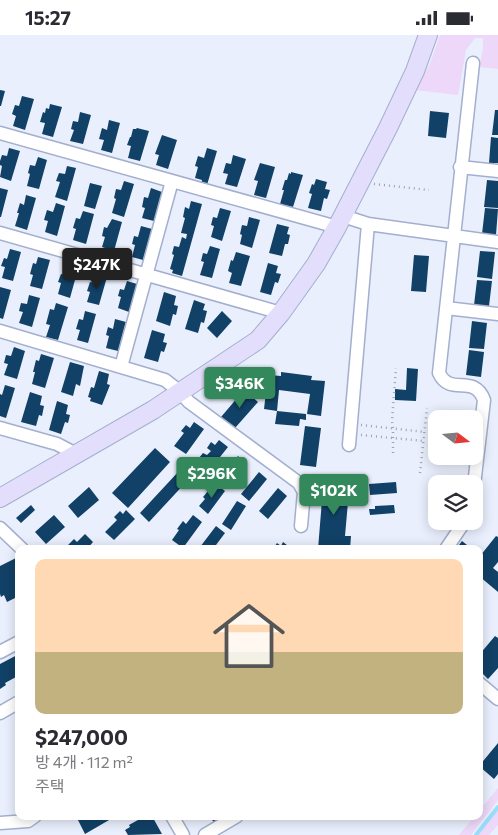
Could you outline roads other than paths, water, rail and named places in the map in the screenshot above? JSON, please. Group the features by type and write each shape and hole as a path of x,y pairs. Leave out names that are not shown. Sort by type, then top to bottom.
{"main road":[{"path":"0,498 152,410 258,340 281,313 316,264 340,222 415,71 428,35"}],"street":[{"path":"473,63 460,167 439,373 442,380 448,383 475,387 481,392 484,400 475,475"},
{"path":"0,133 172,181 340,222 368,224 498,242"},
{"path":"460,167 498,171"},
{"path":"121,367 172,181"},
{"path":"349,445 368,224"},
{"path":"0,233 146,273 281,313"},
{"path":"446,308 498,314"},
{"path":"0,331 165,381 179,391 189,403 300,483 304,492 301,526"},
{"path":"0,428 58,444 76,455"},
{"path":"0,528 18,545"},
{"path":"449,545 459,530"},
{"path":"0,652 15,644"},
{"path":"483,686 498,699"},
{"path":"0,713 15,704"},
{"path":"0,823 29,820"},
{"path":"174,820 183,835"},
{"path":"205,835 230,820"}],"waterway":[{"path":"476,835 498,807"}]}
